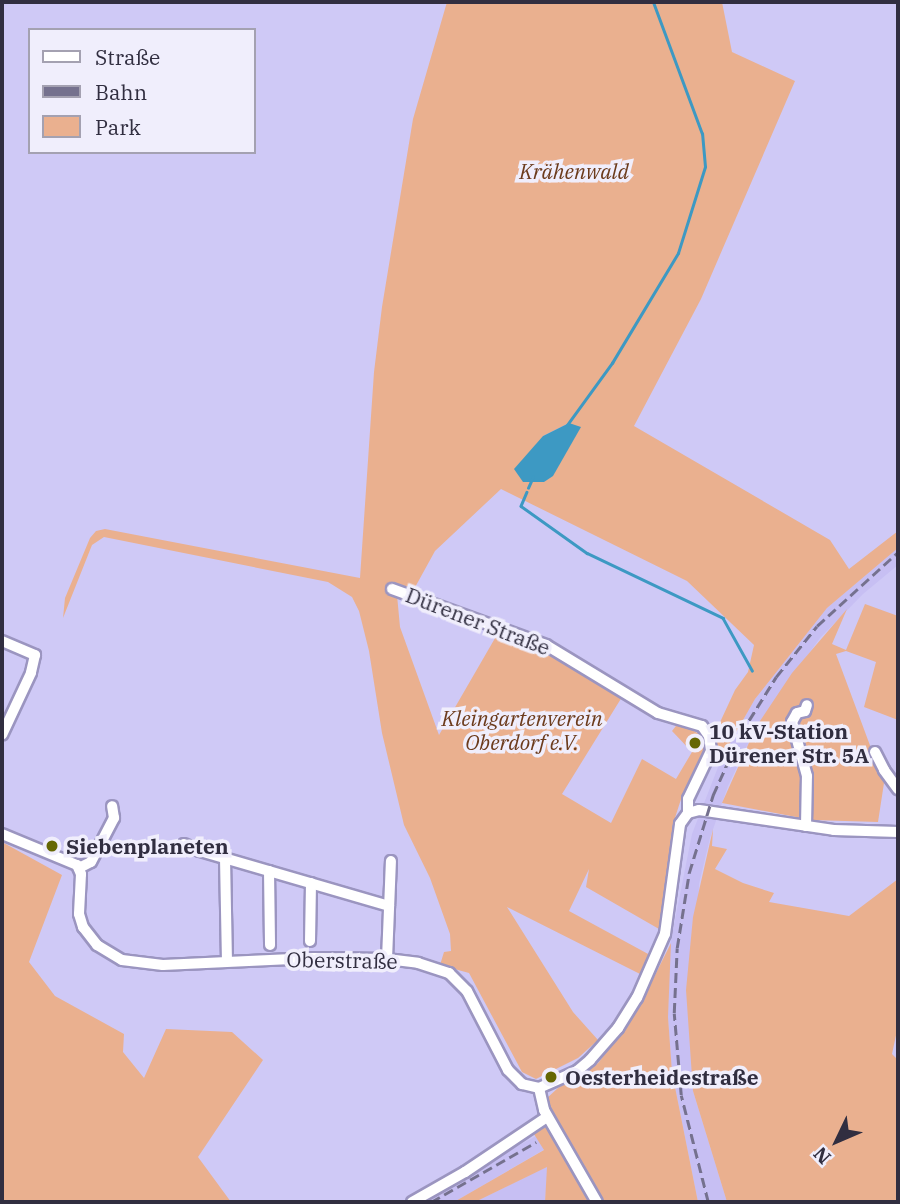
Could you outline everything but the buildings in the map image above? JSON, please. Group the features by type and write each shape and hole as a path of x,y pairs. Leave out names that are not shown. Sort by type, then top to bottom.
{"street":[{"name":"Dürener Straße","path":"392,589 546,645 658,713 702,726 709,736 711,751 688,799 688,813"},
{"path":"2,641 35,655 32,673 2,735"},
{"path":"806,826 807,776 792,722 797,713 805,711 807,705"},
{"path":"876,752 884,771 898,789"},
{"path":"2,834 72,862 79,868 92,862 114,818 112,806"},
{"path":"597,1202 547,1116 539,1088 559,1081 590,1060 618,1028 637,998 665,934 680,824 688,813 699,810 806,826 862,832 898,832"},
{"path":"184,844 389,906"},
{"path":"225,858 227,961"},
{"path":"387,959 391,861"},
{"name":"Oberstraße","path":"79,868 79,914 83,927 89,937 110,954 142,964 313,958 387,959 435,968 458,981 508,1070 522,1084 539,1088"},
{"path":"270,871 270,945"},
{"path":"311,884 310,944 313,958"},
{"path":"412,1202 465,1172 547,1116"}],"shaded area":[{"path":"898,548 898,565 863,594 820,638 756,727 728,786 710,838 699,884 693,1091 727,1202 698,1202 672,1072 668,1017 669,950 692,834 722,757 755,699 827,608"},
{"path":"536,1136 545,1149 454,1202 417,1202"},
{"path":"548,1166 545,1202 475,1202"}],"green space":[{"name":"Krähenwald","path":"447,2 722,2 732,52 795,81 701,299 634,426 830,540 849,569 898,531 898,548 827,608 755,699 722,757 700,760 683,793 673,824 659,929 586,887 589,869 569,911 650,955 642,975 507,907 573,1012 598,1040 578,1058 536,1079 522,1072 469,973 440,965 444,952 451,951 450,934 430,878 404,825 382,733 369,651 359,611 352,597 328,582 104,537 92,545 63,618 65,598 90,538 96,531 105,529 360,578 374,372 413,119","holes":["569,423 544,482 531,480 543,436","501,489 687,581 754,645 748,672 735,690 715,733 704,737 679,722 672,731 692,752 676,779 642,759 611,823 562,794 622,697 536,645 498,633 439,735 400,627 397,595 413,591 435,551"]},
{"path":"865,604 898,616 898,720 864,707 876,662 846,651 836,654 884,783 878,822 812,820 722,803 756,727 792,673 847,609 832,644 846,650"},
{"path":"713,829 712,846 727,849 715,869 743,883 774,893 769,902 849,916 898,879 898,1026 892,1054 898,1060 898,1202 727,1202 693,1091 686,990 693,917"},
{"path":"2,842 62,875 29,962 55,996 124,1034 123,1052 144,1078 166,1029 232,1032 263,1060 198,1157 231,1202 2,1202"},
{"path":"671,943 668,1017 672,1072 698,1202 602,1202 554,1120 546,1099 559,1087 582,1077 599,1062 637,1011"},
{"path":"539,1126 550,1129 592,1202 545,1202 547,1167 475,1202 454,1202 544,1150 532,1131"}],"water":[{"path":"569,423 581,427 553,476 544,482 523,482 514,469 543,436"}],"waterway":[{"path":"567,425 612,363 678,253 705,167 702,134 653,2"},
{"path":"528,488 533,477"},
{"path":"527,492 521,506 587,553 723,618 752,670"}],"railway":[{"path":"708,1202 681,1095 674,1013 677,948 689,873 713,795 741,733 776,677 817,626 898,552"},
{"path":"431,1202 536,1142"}],"place":[{"name":"10 kV-Station Dürener Str. 5A","path":"695,743"},
{"name":"Siebenplaneten","path":"52,846"},
{"name":"Oesterheidestraße","path":"551,1077"}],"park label":[{"name":"Kleingartenverein Oberdorf e.V.","path":"522,730"}]}
